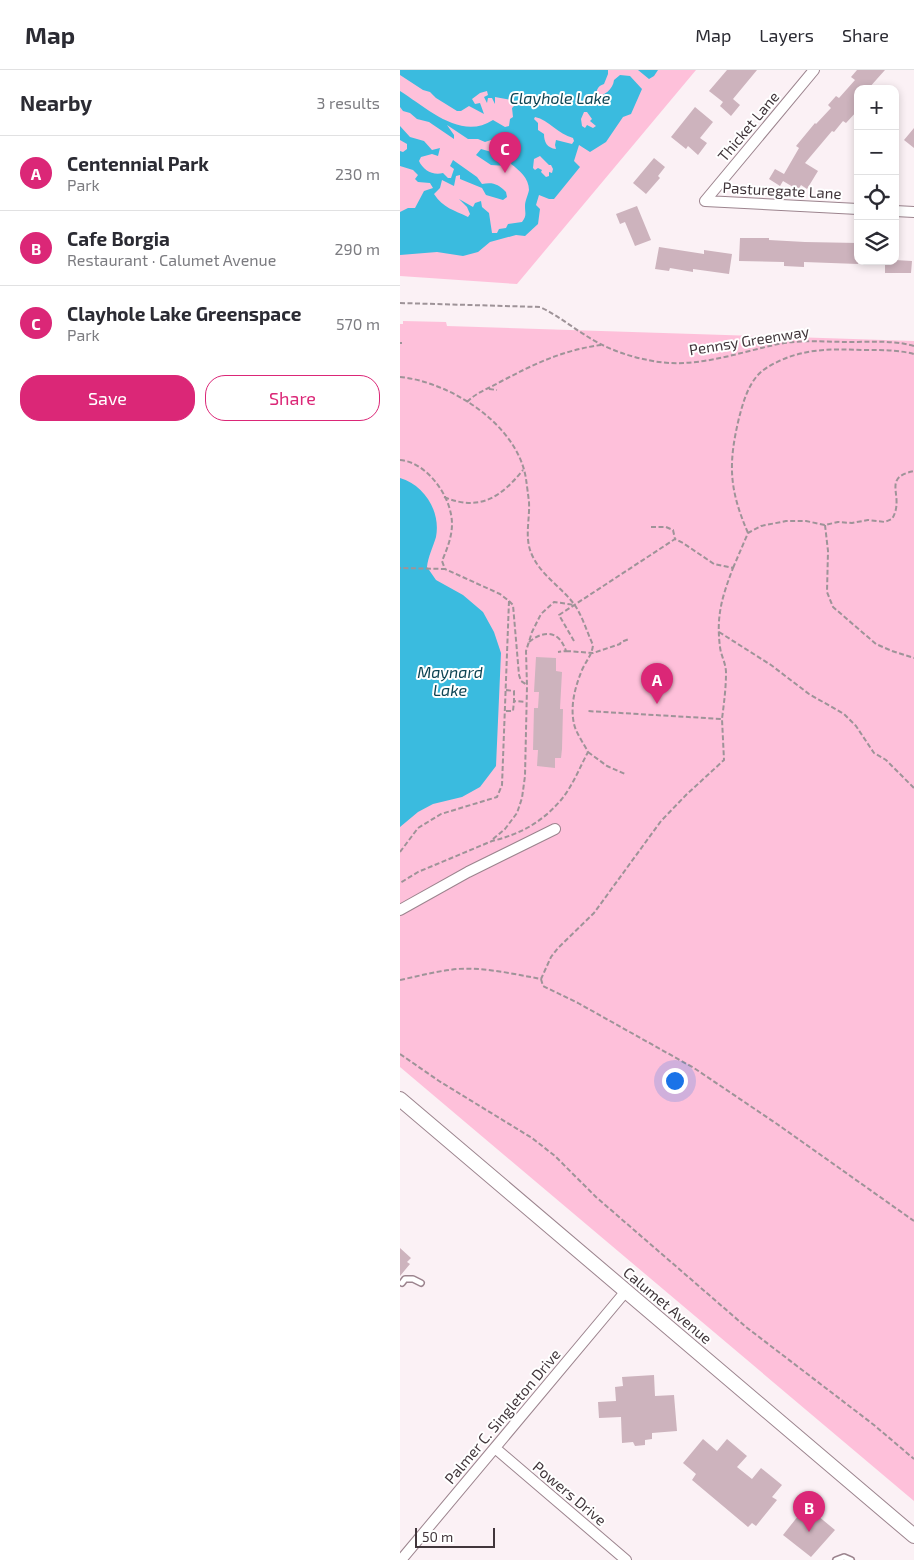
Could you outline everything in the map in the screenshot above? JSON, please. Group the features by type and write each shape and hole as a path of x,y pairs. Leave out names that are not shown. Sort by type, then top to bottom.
{"main road":[{"name":"Calumet Avenue","path":"400,1099 914,1536"}],"street":[{"name":"Thicket Lane","path":"705,201 814,70"},
{"name":"Pasturegate Lane","path":"705,201 854,209"},
{"path":"899,211 914,212"},
{"path":"400,910 468,872 555,829"},
{"name":"Palmer C. Singleton Drive","path":"400,1559 626,1291"},
{"name":"Powers Drive","path":"495,1448 626,1560"}],"lane":[{"path":"402,1283 406,1279 414,1279 422,1283"},
{"path":"836,1560 844,1557 850,1560"}],"path":[{"name":"Pennsy Greenway","path":"400,303 540,308 555,314 586,336 614,350 648,360 666,362 708,361 777,344 802,342 888,342 914,346"},
{"path":"468,402 476,394 532,365 565,352 603,345"},
{"path":"748,532 735,497 731,468 732,452 748,389 758,375 769,366 785,358 827,348 888,350 914,354"},
{"path":"400,377 425,382 444,389 468,402 494,423 520,458 524,470 529,502 529,547 540,568 575,605 593,645 592,653 578,680 573,699 574,725 588,752 607,766 625,774"},
{"path":"487,389 497,390"},
{"path":"400,460 409,461 424,469 436,482 444,497 452,524 449,544 442,561 445,569"},
{"path":"444,497 458,502 473,504 494,498 510,486 524,470"},
{"path":"914,471 899,476 896,480 896,513 892,519 885,522 868,520 825,525 786,521 761,526 748,532 733,568 720,608 720,649 725,660 726,672 722,719 724,760 661,821 594,913 551,957 541,979 543,986 549,991 578,1003 694,1068 914,1220"},
{"path":"825,525 828,551 828,592 833,606 876,644 914,658"},
{"path":"651,527 666,527 673,530 675,539 714,564 733,568"},
{"path":"574,641 559,615 675,539"},
{"path":"400,568 445,569 494,590 514,605 519,674 521,681 527,686"},
{"path":"400,852 418,828 441,814 497,797 502,785 509,601"},
{"path":"492,841 505,829 517,813 522,798 525,776 526,652 528,642 541,614 554,602 575,605"},
{"path":"719,632 771,665 809,694 844,714 856,726 874,753 886,760 914,788"},
{"path":"528,642 540,634 548,634 556,636 563,642 566,651"},
{"path":"558,652 592,653 629,639"},
{"path":"505,711 513,711 514,701 514,691 506,690"},
{"path":"514,701 526,702"},
{"path":"587,711 722,719"},
{"path":"400,883 418,872 535,825 562,799 588,752"},
{"path":"400,980 435,972 472,969 541,979"},
{"path":"400,1054 439,1081 532,1138 555,1156 596,1196 746,1327 874,1425 914,1459"}],"shaded area":[{"path":"400,70 696,70 517,284 400,276"},
{"path":"403,321 446,322 447,326 914,341 914,1501 400,1067 400,324 403,324"}],"water":[{"name":"Clayhole Lake","path":"400,70 608,70 604,84 597,89 596,98 608,92 614,80 620,75 630,76 642,89 631,114 623,117 606,142 590,152 579,145 574,161 580,167 554,199 539,195 536,205 540,209 538,224 525,236 516,235 490,242 478,252 463,256 437,252 400,255 400,212 408,208 415,208 424,191 433,188 430,183 418,182 415,179 418,175 413,170 400,166 400,151 403,152 407,149 407,144 400,140 400,126 410,137 424,141 432,150 440,148 438,156 432,154 421,157 419,161 429,172 443,173 448,178 451,178 454,169 450,166 453,160 477,177 482,184 495,184 506,192 507,197 503,200 486,195 482,188 460,179 460,175 456,176 454,186 442,180 440,188 434,194 445,206 468,217 470,214 467,207 459,199 473,207 475,203 481,201 482,207 489,213 492,233 497,233 499,229 506,228 508,224 522,222 525,216 525,204 529,186 525,178 511,164 512,158 508,156 504,160 507,166 491,165 476,155 481,149 495,153 496,142 468,139 447,125 454,135 454,139 429,122 417,119 410,113 403,111 400,107 400,91 445,120 469,127 493,120 505,127 509,126 510,119 513,117 512,108 515,105 511,100 495,97 495,104 492,98 488,98 487,103 484,97 488,95 487,91 480,93 472,99 475,104 480,103 484,114 469,106 461,111 457,111 430,92 423,90 400,75","holes":["584,112 587,112 592,119 590,121 596,126 593,128 587,125 585,128 582,126 581,119","535,117 545,121 573,138 574,141 572,144 556,140 556,149 548,146 545,142 544,134 538,130 538,123 534,119","540,156 551,165 552,173 549,172 549,176 546,177 541,172 542,170 538,168 535,170 533,168 534,159"]},
{"name":"Clayhole Lake","path":"638,70 658,70 649,79"},
{"name":"Maynard Lake","path":"400,478 409,481 423,493 429,500 436,518 436,537 427,567 436,580 463,595 483,612 494,632 501,653 496,766 480,787 462,797 433,804 418,812 400,827"}],"building":[{"path":"727,70 757,70 733,99 740,105 731,116 720,106 723,102 709,91"},
{"path":"857,70 885,70 872,85 854,85 854,114 846,123 843,121 834,132 832,131 805,163 818,171 807,189 801,185 798,190 783,181 780,186 769,179 775,169 784,174 799,148 796,146 815,123 831,108 828,105 836,96 839,98 855,80 851,77"},
{"path":"695,107 713,122 700,138 707,143 698,155 688,146 686,149 671,137"},
{"path":"914,128 914,148 904,140"},
{"path":"654,158 665,167 658,176 660,178 646,194 633,183"},
{"path":"637,206 651,240 635,246 625,222 620,224 616,214"},
{"path":"740,238 854,243 854,264 804,262 804,267 784,266 784,262 739,261"},
{"path":"659,247 704,254 704,250 732,254 729,274 693,269 693,272 670,268 669,271 655,269"},
{"path":"899,260 912,261 911,273 885,273 885,265 899,265"},
{"path":"536,657 556,658 556,671 562,672 560,709 563,709 562,749 561,758 555,758 555,768 537,766 538,750 533,750 534,708 538,708 539,692 534,692"},
{"path":"400,1248 411,1258 407,1262 410,1264 400,1276"},
{"path":"654,1375 655,1396 674,1395 677,1431 652,1433 652,1439 645,1440 645,1445 635,1446 633,1442 622,1443 621,1417 599,1418 598,1402 616,1401 615,1387 623,1386 622,1377"},
{"path":"703,1439 717,1451 727,1439 747,1456 737,1467 752,1479 761,1468 782,1485 772,1497 777,1500 756,1526 752,1523 748,1527 692,1480 696,1474 683,1463"},
{"path":"806,1506 835,1530 811,1557 783,1535"}],"place":[{"name":"Clayhole Lake Greenspace","path":"505,173"},
{"name":"Centennial Park","path":"657,704"},
{"name":"Cafe Borgia","path":"809,1532"}]}
